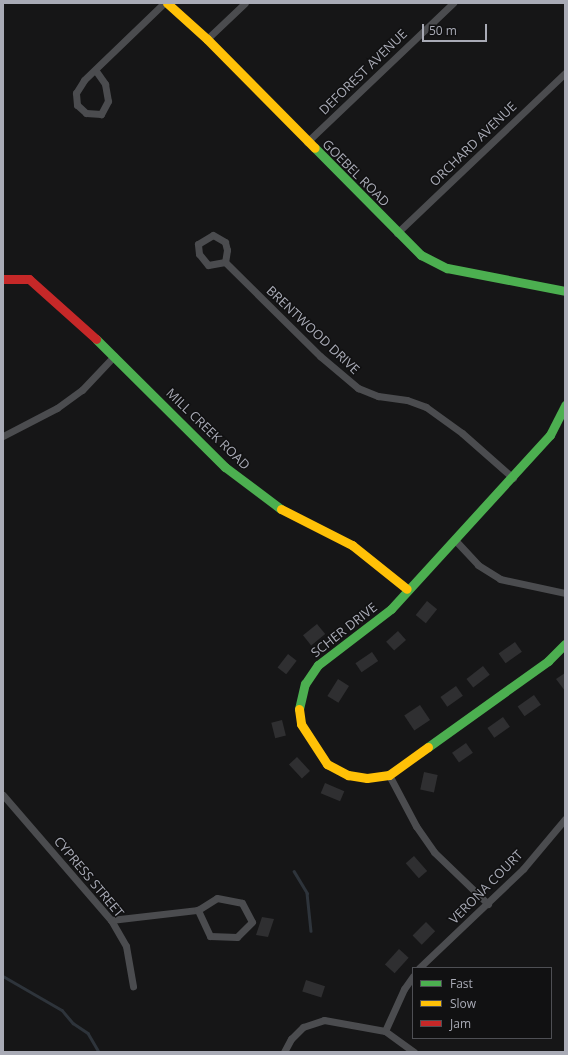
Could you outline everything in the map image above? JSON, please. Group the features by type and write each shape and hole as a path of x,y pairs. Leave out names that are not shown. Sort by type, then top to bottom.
{"street":[{"path":"96,71 105,84 108,101 101,114 86,113 78,105 76,94 84,80 96,71 164,3"},
{"name":"GOEBEL ROAD","path":"168,3 208,39 307,142 397,233 421,255 447,268 565,291"},
{"path":"208,39 245,3"},
{"name":"DEFOREST AVENUE","path":"307,142 453,3"},
{"name":"ORCHARD AVENUE","path":"397,233 565,73"},
{"path":"213,235 225,242 227,250 225,262 208,265 199,254 198,244 213,235"},
{"name":"BRENTWOOD DRIVE","path":"225,262 320,356 358,388 378,396 407,400 426,407 462,433 513,478"},
{"name":"MILL CREEK ROAD","path":"3,279 28,279 114,356 225,467 277,507 352,545 407,589"},
{"path":"3,436 57,408 82,390 114,356"},
{"name":"SCHER DRIVE","path":"565,405 550,435 513,478 407,589 391,609 318,665 304,684 298,705 301,724 327,764 348,775 367,778 389,775 548,660 565,644"},
{"path":"455,540 478,565 500,579 565,592"},
{"path":"389,775 416,826 434,852 488,904"},
{"name":"CYPRESS STREET","path":"3,795 111,920 126,946 133,986"},
{"name":"VERONA COURT","path":"420,967 488,904 523,869 565,819"},
{"path":"111,920 198,910 217,898 242,903 252,922 237,937 210,936 198,910"},
{"path":"385,1031 404,989 412,977"},
{"path":"284,1052 291,1039 303,1027 324,1020 385,1031 414,1052"}],"building":[{"path":"427,601 437,609 426,623 416,615"},
{"path":"317,624 325,634 311,645 303,635"},
{"path":"398,631 406,640 394,651 386,642"},
{"path":"515,642 522,652 505,663 499,653"},
{"path":"372,652 378,661 362,672 355,663"},
{"path":"288,654 297,661 286,674 278,667"},
{"path":"483,666 490,675 473,688 466,679"},
{"path":"565,673 565,691 556,679"},
{"path":"338,679 349,686 338,703 327,696"},
{"path":"456,686 463,696 447,707 440,697"},
{"path":"534,695 541,705 524,716 518,706"},
{"path":"420,705 430,720 414,731 404,716"},
{"path":"503,717 510,727 494,738 487,728"},
{"path":"282,720 286,736 275,738 271,723"},
{"path":"466,743 473,753 459,763 452,753"},
{"path":"297,757 310,771 302,778 289,765"},
{"path":"424,772 438,775 434,793 420,790"},
{"path":"325,783 344,791 340,801 321,793"},
{"path":"414,856 427,871 419,878 406,863"},
{"path":"262,917 274,919 268,937 256,935"},
{"path":"426,922 435,931 422,945 413,935"},
{"path":"399,949 409,958 395,973 385,965"},
{"path":"306,980 325,986 321,998 302,991"}],"waterway":[{"path":"294,871 307,893 311,931"},
{"path":"3,976 62,1010 73,1023 88,1033 99,1052"}],"traffic: fast":[{"path":"315,148 421,255 447,268 565,291"},
{"path":"96,339 225,467 281,509"},
{"path":"299,709 305,684 318,665 391,609 550,435 565,405"},
{"path":"428,747 548,661 565,644"}],"traffic: slow":[{"path":"167,3 207,39 315,148"},
{"path":"281,509 352,545 407,589"},
{"path":"299,709 301,724 327,764 348,775 367,778 389,775 428,747"}],"traffic: jam":[{"path":"3,279 29,279 96,339"}]}
